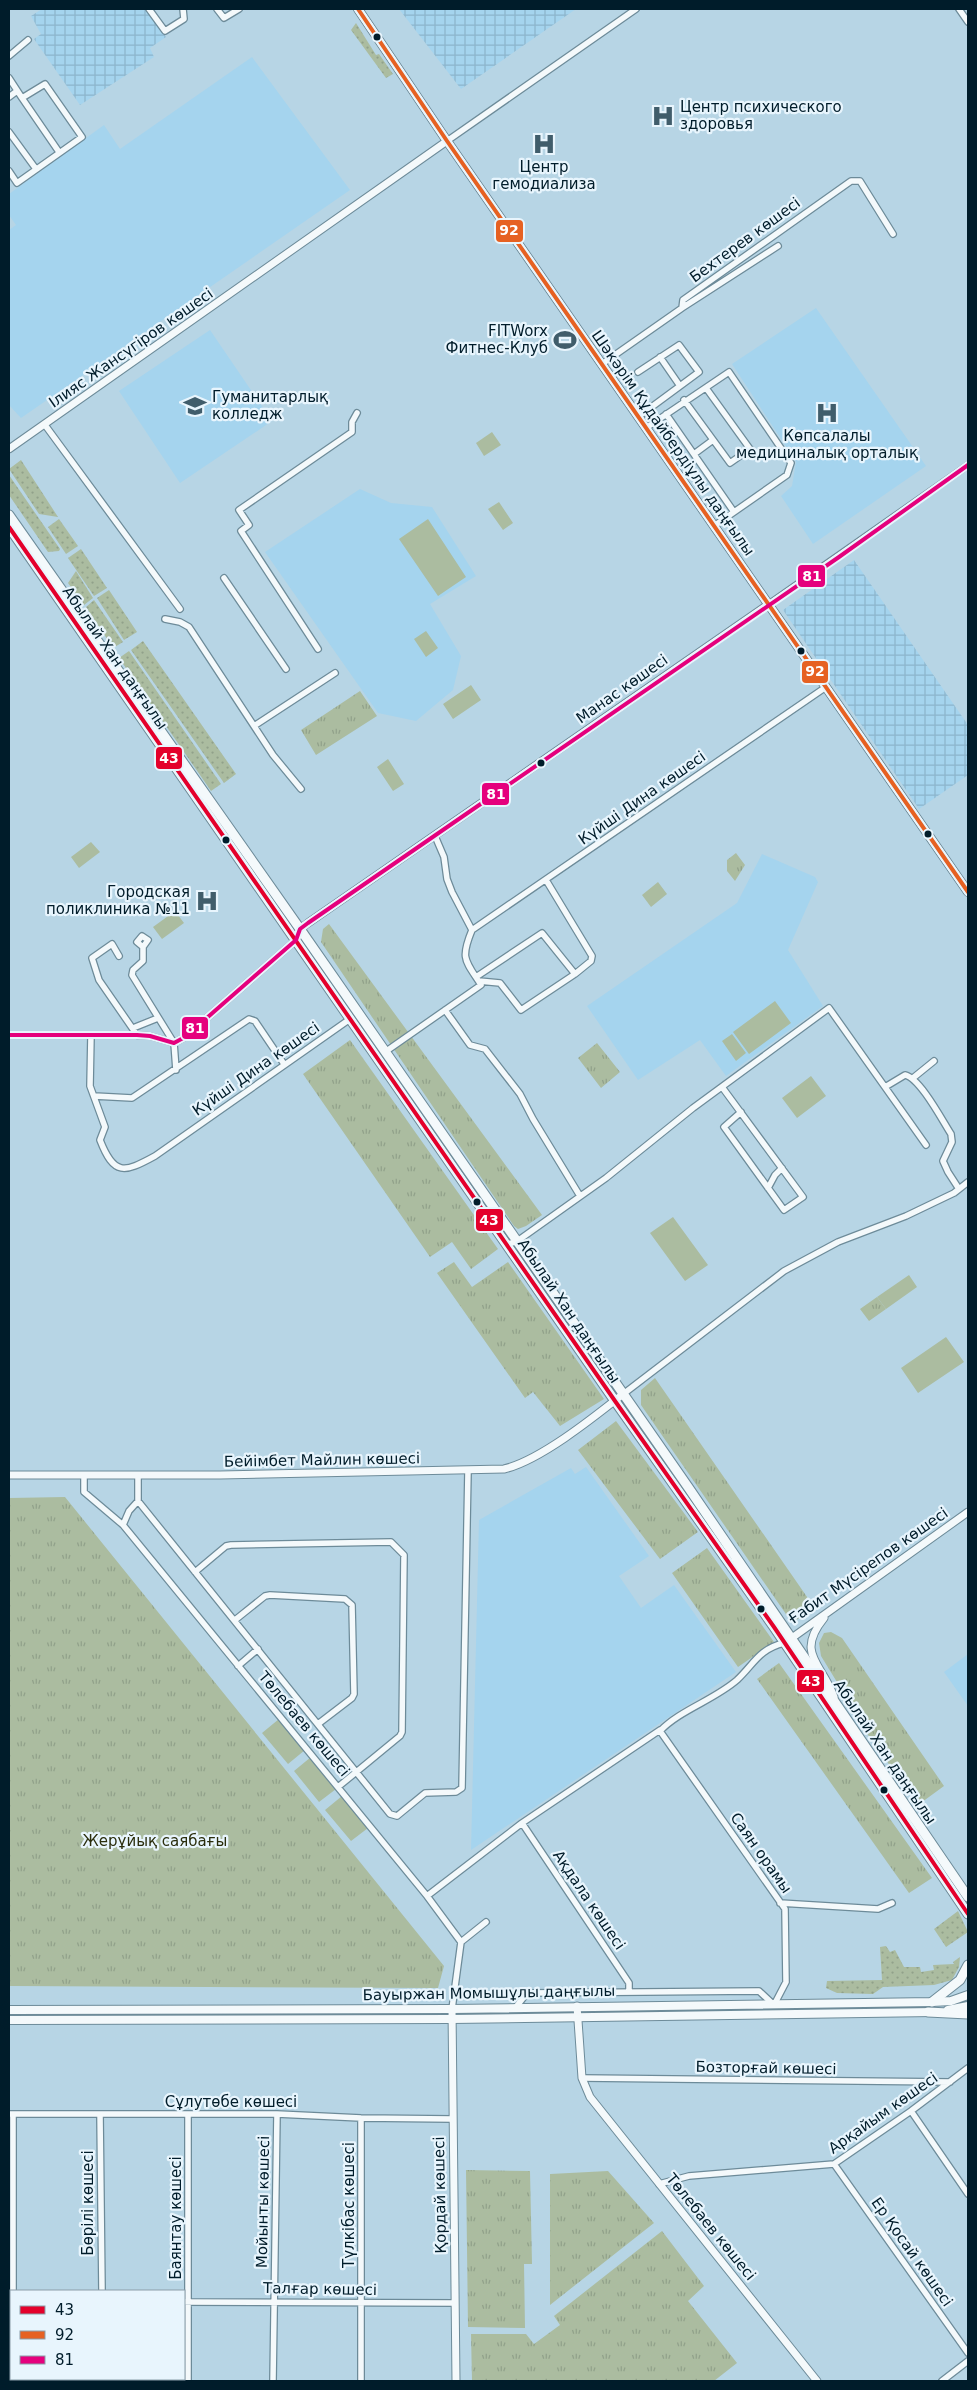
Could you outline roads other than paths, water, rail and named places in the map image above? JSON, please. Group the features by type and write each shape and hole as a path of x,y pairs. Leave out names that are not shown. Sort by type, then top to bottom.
{"main road":[{"name":"Шәкәрім Құдайбердіұлы даңғылы","path":"358,9 447,141 968,892"},
{"name":"Абылай Хан даңғылы","path":"9,515 300,929 622,1395 788,1640 968,1914"},
{"name":"Абылай Хан даңғылы","path":"10,528 100,661 296,940 615,1401 838,1709 968,1897"},
{"path":"932,2002 960,1980 968,1965"},
{"name":"Бауыржан Момышұлы даңғылы","path":"9,2010 452,2009 932,2002 951,2001 968,1995"},
{"name":"Бауыржан Момышұлы даңғылы","path":"9,2020 452,2019 928,2012 959,2009 968,2006"},
{"path":"928,2012 968,2014"}],"street":[{"path":"149,9 165,31 184,19 184,9"},
{"path":"217,9 224,18 239,9"},
{"name":"Ілияс Жансүгіров көшесі","path":"9,449 636,9"},
{"path":"959,9 968,22"},
{"path":"9,56 28,40"},
{"path":"9,78 59,152"},
{"path":"9,172 17,182 82,137 45,84 22,98"},
{"path":"9,97 18,91"},
{"path":"9,132 36,169"},
{"name":"Бехтерев көшесі","path":"602,364 682,308 683,300 851,181 860,181 893,234"},
{"path":"682,308 778,246"},
{"path":"638,372 680,345 699,372 638,417"},
{"path":"660,357 680,386"},
{"path":"646,428 684,400 729,372 791,463 787,475 714,526"},
{"path":"684,400 730,463 750,449 706,388"},
{"path":"318,650 241,531 249,525 239,510 352,432 352,422 357,412"},
{"path":"666,414 734,512"},
{"path":"45,425 180,609"},
{"path":"694,454 713,440"},
{"name":"Манас көшесі","path":"300,929 968,464"},
{"path":"224,578 286,669"},
{"path":"165,618 180,622 189,627 273,755 301,789"},
{"path":"254,726 335,673"},
{"name":"Күйші Дина көшесі","path":"472,930 826,687"},
{"path":"385,1052 481,985 465,959 464,952 472,930 448,883 444,857 435,836"},
{"path":"477,979 500,983 521,1010 591,961 592,956 546,880"},
{"path":"9,1035 137,1035 150,1036 174,1043 185,1037 296,940 300,929"},
{"path":"477,979 542,933 575,974"},
{"path":"119,956 112,944 92,958 99,980 137,1035"},
{"path":"142,947 143,961 133,970 132,976 174,1043 176,1070"},
{"path":"507,1244 516,1242 580,1196 829,1008 926,1145"},
{"path":"445,1010 470,1045 485,1049 520,1094 580,1196"},
{"path":"133,1028 158,1018"},
{"name":"Күйші Дина көшесі","path":"94,1096 105,1128 100,1140 112,1164 121,1169 132,1168 176,1140 350,1019"},
{"path":"91,1035 90,1086 94,1096 132,1098 249,1020 255,1021 284,1064"},
{"path":"912,1078 934,1061"},
{"path":"885,1087 905,1075 912,1078 951,1134 952,1142 943,1161 959,1188"},
{"path":"722,1087 803,1197 784,1210 724,1127 740,1112"},
{"path":"768,1188 775,1175 782,1168"},
{"path":"622,1395 790,1268 838,1242 906,1216 968,1182"},
{"name":"Бейімбет Майлин көшесі","path":"9,1475 468,1471 504,1469 530,1460 622,1395"},
{"path":"138,1475 138,1501 393,1816 397,1816 425,1793 456,1792 462,1788 468,1471"},
{"name":"Төлебаев көшесі","path":"84,1475 84,1492 123,1525 427,1896 461,1942"},
{"path":"123,1525 129,1512 138,1501"},
{"name":"Ғабит Мүсірепов көшесі","path":"788,1640 968,1512"},
{"path":"195,1572 226,1546 231,1545 391,1542 404,1555 402,1732 400,1736 338,1787"},
{"path":"235,1620 265,1596 270,1595 346,1599 352,1605 354,1694 352,1698 318,1724"},
{"path":"829,1612 814,1630 811,1655 832,1690 838,1709"},
{"path":"427,1896 522,1823 736,1680 754,1658 788,1640"},
{"path":"238,1666 258,1649"},
{"name":"Саян орамы","path":"660,1731 785,1909 786,1982 774,2004"},
{"name":"Ақдала көшесі","path":"522,1823 629,1983 629,1992"},
{"path":"780,1903 878,1909 892,1903"},
{"path":"452,2009 461,1942 486,1922"},
{"path":"516,2007 527,1994 629,1992 759,1991 774,2004"},
{"path":"577,2006 582,2078"},
{"name":"Қордай көшесі","path":"452,2009 456,2381"},
{"name":"Арқайым көшесі","path":"659,2184 682,2177 834,2164 911,2111 968,2068"},
{"name":"Төлебаев көшесі","path":"582,2078 590,2097 602,2113 817,2381"},
{"name":"Бозторғай көшесі","path":"582,2078 950,2082"},
{"path":"911,2111 968,2194"},
{"path":"11,2114 13,2290"},
{"name":"Сұлутөбе көшесі","path":"11,2114 277,2114 361,2118 452,2118"},
{"name":"Бөрілі көшесі","path":"100,2114 102,2290"},
{"name":"Баянтау көшесі","path":"188,2114 186,2302 188,2381"},
{"name":"Мойынты көшесі","path":"273,2381 277,2114"},
{"name":"Түлкібас көшесі","path":"361,2118 361,2381"},
{"name":"Ер Қосай көшесі","path":"834,2164 968,2353"},
{"name":"Талғар көшесі","path":"186,2302 455,2303"},
{"path":"942,2381 968,2361"}],"place":[{"name":"Центр психического здоровья","path":"663,116"},
{"name":"Центр гемодиализа","path":"544,144"},
{"name":"FITWorx Фитнес-Клуб","path":"565,340"},
{"name":"Гуманитарлық колледж","path":"195,406"},
{"name":"Көпсалалы медициналық орталық","path":"827,413"},
{"name":"Городская поликлиника №11","path":"207,901"}],"park label":[{"name":"Жерұйық саябағы","path":"155,1841"}]}
